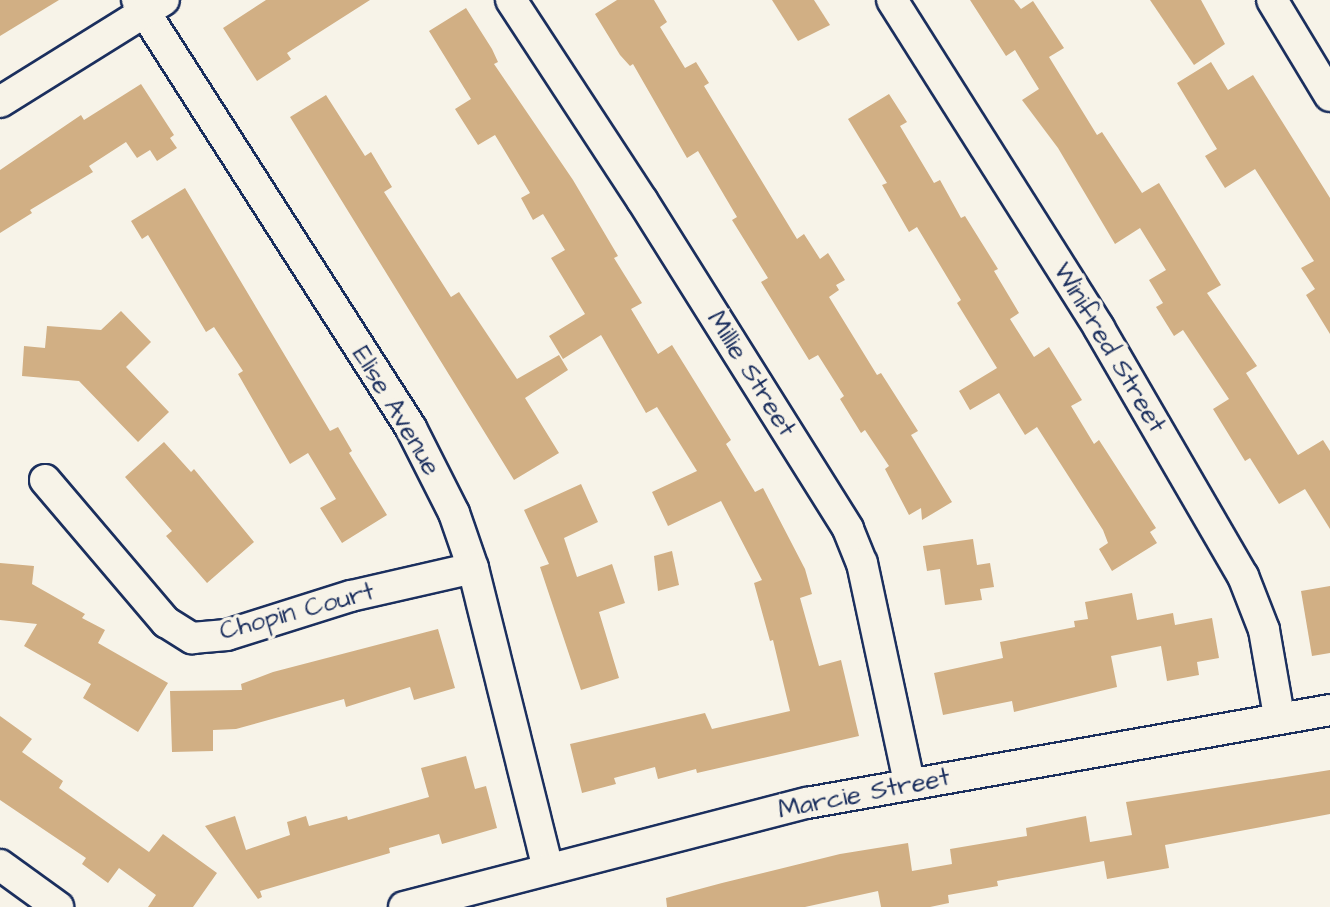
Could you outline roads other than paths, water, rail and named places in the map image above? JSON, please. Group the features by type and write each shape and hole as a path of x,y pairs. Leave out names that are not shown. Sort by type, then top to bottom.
{"street":[{"name":"Millie Street","path":"511,0 642,200 848,529 862,563 909,783"},
{"name":"Winifred Street","path":"892,0 1099,328 1243,576 1264,630 1279,716"},
{"path":"1272,0 1330,96"},
{"path":"0,102 149,4"},
{"name":"Elise Avenue","path":"149,4 411,428 454,513 473,568 548,868"},
{"name":"Chopin Court","path":"45,480 166,622 192,638 227,635 351,596 473,568"},
{"name":"Marcie Street","path":"404,907 807,803 1279,716 1330,710"},
{"path":"0,865 58,907"}]}
